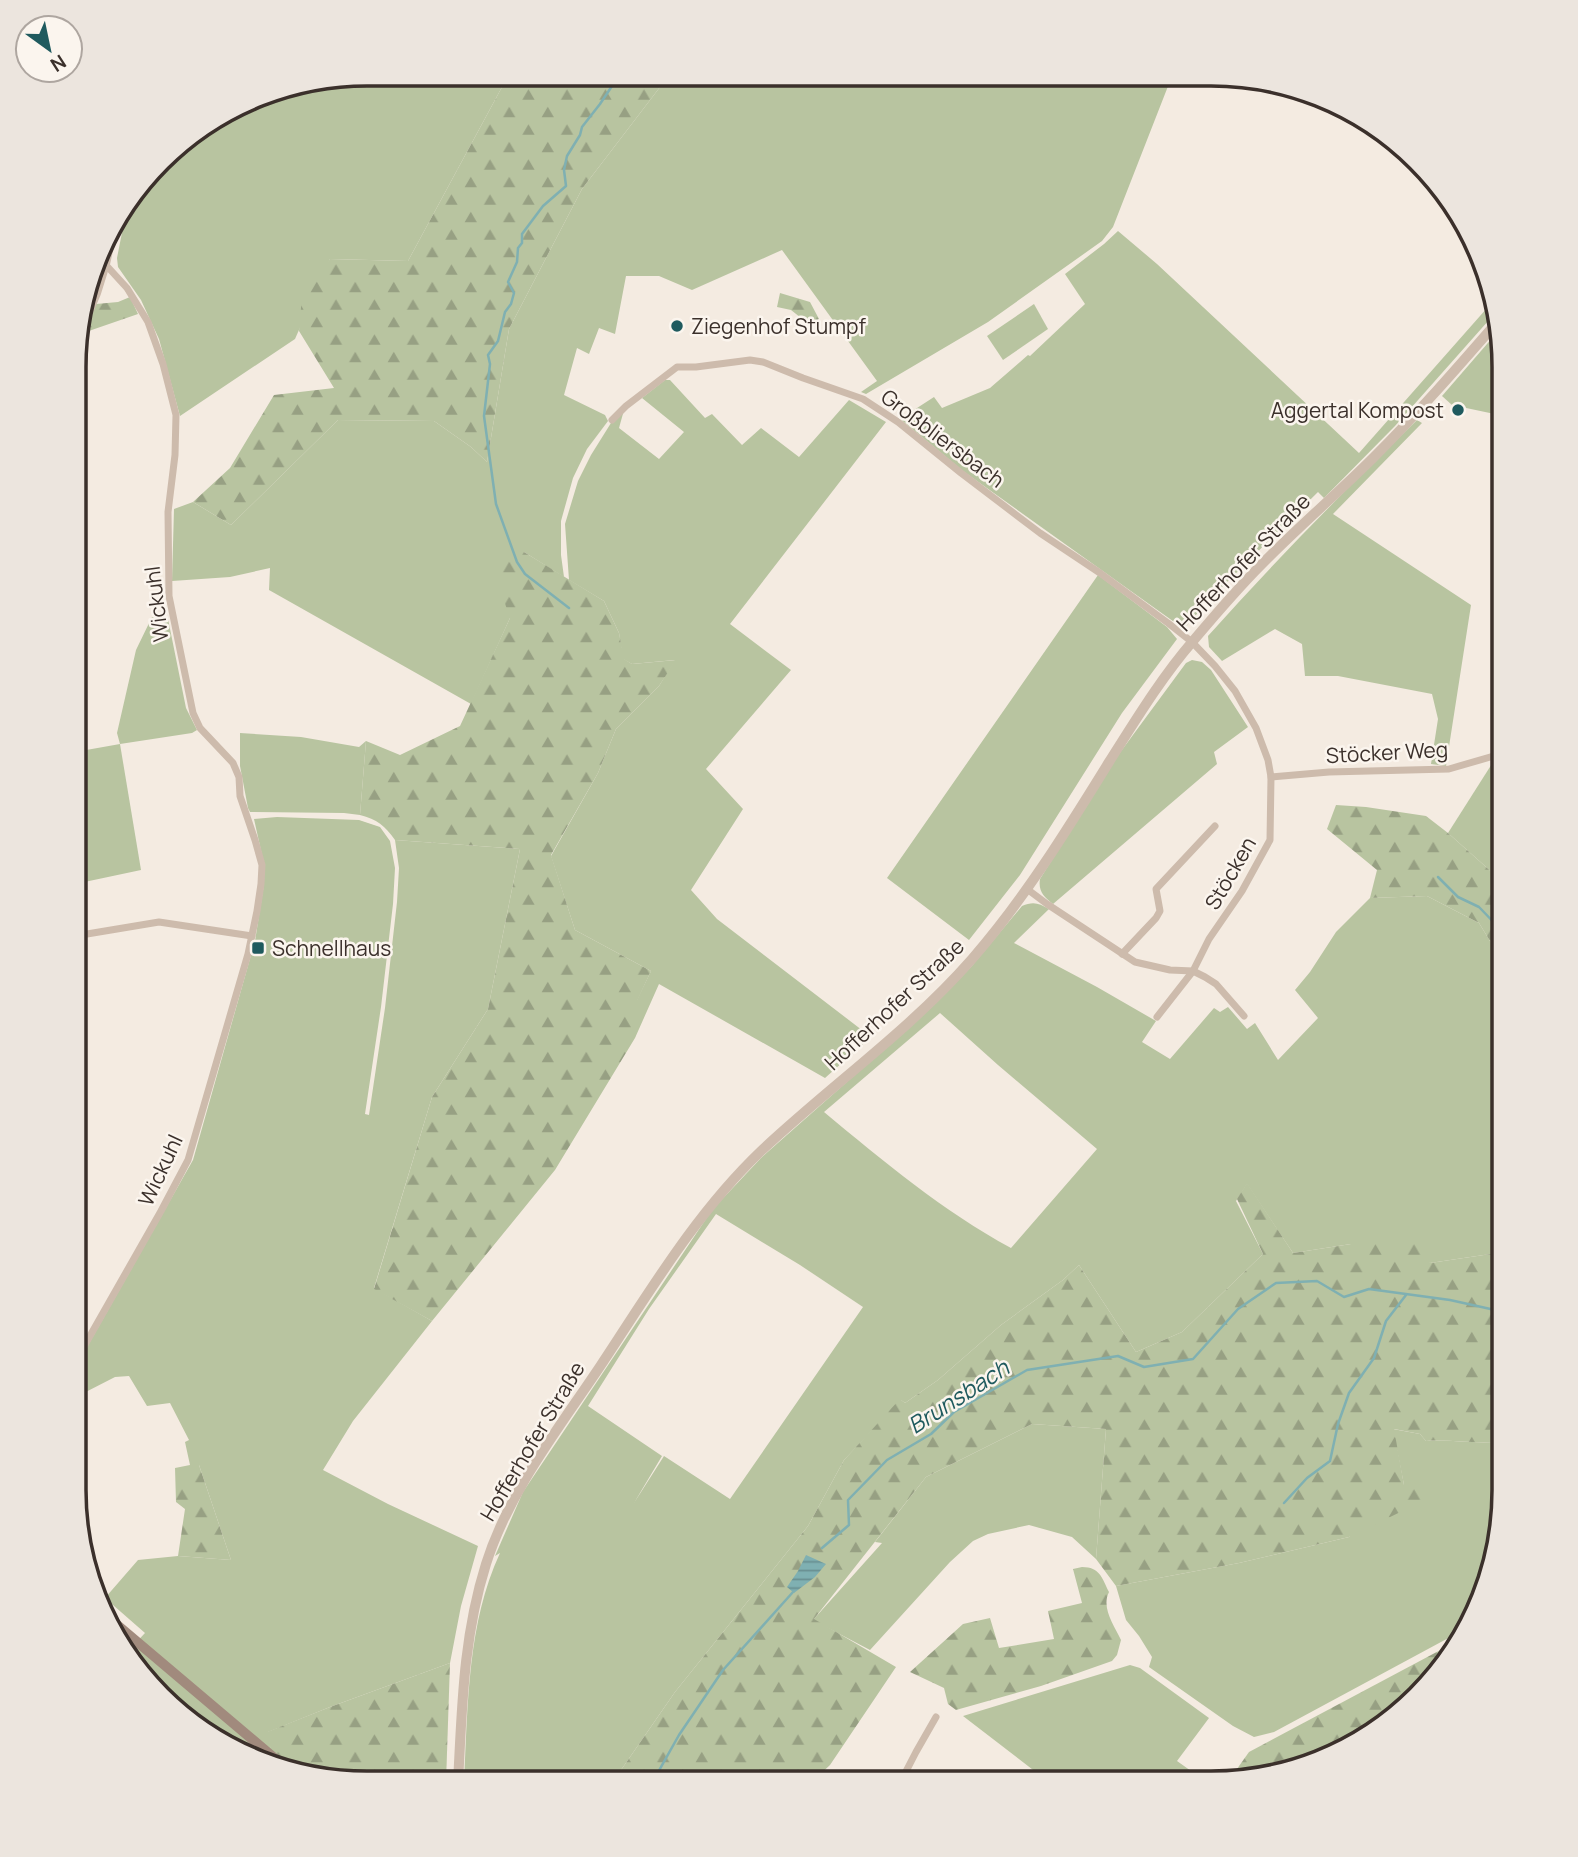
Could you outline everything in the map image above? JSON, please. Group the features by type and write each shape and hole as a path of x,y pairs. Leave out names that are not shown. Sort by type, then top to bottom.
{"main road":[{"path":"122,1629 269,1753"}],"street":[{"name":"Wickuhl","path":"86,1343 162,1211 188,1160 252,936 262,865 243,806 239,777 233,764 200,728 193,713 169,596 168,512 175,455 176,415 163,364 148,322 127,288 105,264"},
{"path":"94,297 101,278"},
{"name":"Hofferhofer Straße","path":"459,1771 463,1670 474,1606 496,1536 536,1462 674,1254 724,1190 760,1152 932,1000 986,942 1027,889 1168,672 1192,642 1261,565 1398,432 1490,330"},
{"name":"Großbliersbach","path":"612,419 677,367 750,360 763,362 863,399 898,422 1040,533 1100,573 1192,642"},
{"name":"Stöcken","path":"1157,1017 1193,971 1204,947 1242,891 1270,840 1271,777 1268,760 1256,728 1226,679 1192,642"},
{"name":"Stöcker Weg","path":"1271,777 1329,772 1449,769 1492,756"},
{"path":"1122,954 1160,911 1156,889 1215,826"},
{"path":"1027,889 1135,962 1152,967 1193,971 1216,984 1244,1016"},
{"path":"86,934 159,922 252,936"},
{"path":"906,1771 936,1717"}],"green space":[{"path":"349,86 503,86 408,261 330,259 295,339 180,416 159,339 141,300 118,267 117,258 123,225 168,168 211,133 259,107 294,95"},
{"path":"503,86 661,86 582,189 509,329 487,462 434,421 338,420 231,525 193,502 230,468 274,395 334,388 299,331 302,296 330,259 408,261"},
{"path":"661,86 1168,86 1113,227 1102,241 988,322 866,394 861,392 877,381 782,250 692,290 659,276 626,276 615,334 599,328 589,354 577,348 564,395 605,415 608,421 587,449 573,478 561,521 564,577 524,552 510,618 471,704 269,590 270,568 230,577 172,581 174,509 193,502 231,525 338,420 434,421 487,462 509,329 582,189"},
{"path":"1118,231 1157,264 1359,453 1486,309 1487,312 1488,321 1395,426 1324,498 1318,492 1219,590 1216,589 1207,597 1207,602 1184,629 963,471 900,419 934,397 942,408 990,388 1030,356 1085,304 1065,274"},
{"path":"780,293 810,302 819,319 810,325 791,310 777,307"},
{"path":"130,297 138,314 88,331 96,304 118,302"},
{"path":"1034,304 1048,329 1003,360 987,336"},
{"path":"1491,339 1492,413 1452,405 1442,396"},
{"path":"665,380 670,380 705,418 712,414 742,445 761,428 799,457 849,400 886,422 730,624 791,670 706,769 743,809 691,890 717,919 871,1037 825,1078 659,984 635,1038 635,1004 651,971 575,930 551,856 598,773 616,729 659,686 675,660 632,664 623,659 619,633 604,601 569,580 565,524 578,481 591,455 611,423 624,410 619,428 659,459 684,432 642,398"},
{"path":"1417,420 1422,423 1333,514 1471,605 1446,766 1431,764 1438,719 1432,694 1338,676 1305,676 1302,644 1275,629 1222,661 1209,647 1208,636 1311,526"},
{"path":"524,552 604,601 619,633 624,659 632,664 676,660 659,686 616,729 598,773 551,855 575,930 651,971 637,1001 635,1038 555,1170 432,1321 374,1289 432,1097 488,1009 520,849 395,840 380,824 360,815 366,741 400,755 460,726 510,618 491,563"},
{"path":"1098,575 1167,627 1177,639 1122,713 1020,875 969,940 887,878"},
{"path":"152,617 168,619 186,708 197,730 120,744 117,733 136,650"},
{"path":"1192,660 1202,662 1211,670 1248,727 1214,752 1217,764 1053,904 1042,893 1040,879 1116,758 1186,663"},
{"path":"240,733 301,737 359,747 366,741 360,815 250,812 240,766"},
{"path":"120,744 141,870 86,882 86,750"},
{"path":"1492,764 1492,872 1448,833"},
{"path":"1336,805 1426,816 1492,872 1492,944 1479,923 1427,896 1370,898 1377,870 1327,829"},
{"path":"277,817 359,820 380,827 390,841 395,868 393,904 365,1114 369,1115 397,902 399,868 395,840 520,849 488,1009 432,1097 374,1288 432,1321 353,1421 323,1470 478,1546 461,1606 450,1663 268,1732 272,1754 226,1734 168,1689 133,1646 145,1633 109,1601 106,1596 138,1560 178,1556 231,1560 199,1465 190,1465 185,1442 189,1440 170,1403 147,1406 129,1376 115,1377 86,1392 86,1349 193,1160 255,941 264,884 264,864 254,819"},
{"path":"1427,896 1479,923 1492,944 1492,1254 1430,1263 1351,1244 1293,1253 1247,1184 1236,1201 1263,1254 1182,1332 1136,1352 1079,1265 1063,1280 1001,1325 938,1380 905,1403 901,1400 844,1460 808,1526 675,1692 620,1771 465,1771 468,1695 481,1608 500,1553 495,1556 523,1492 712,1210 761,1158 934,1005 971,967 1022,906 1036,903 1049,909 1014,943 1156,1021 1142,1042 1170,1059 1214,1008 1220,1012 1228,1007 1247,1029 1255,1023 1278,1060 1318,1018 1295,990 1336,932 1370,898","holes":["940,1013 1097,1149 1011,1248 938,1202 824,1112","716,1214 863,1307 730,1499 664,1456 634,1503 662,1456 588,1406 649,1309"]},
{"path":"1492,1064 1492,1095 1490,1065"},
{"path":"1247,1183 1293,1253 1351,1244 1412,1239 1430,1263 1492,1254 1492,1442 1426,1441 1420,1434 1394,1429 1404,1485 1418,1485 1425,1500 1349,1537 1239,1563 1116,1586 1096,1559 1106,1429 1032,1424 926,1477 814,1619 896,1667 824,1771 620,1771 675,1692 808,1526 844,1460 900,1399 905,1403 938,1380 1001,1325 1063,1280 1079,1265 1136,1352 1182,1332 1263,1254 1237,1199"},
{"path":"1032,1424 1106,1429 1096,1559 1072,1537 1029,1525 988,1534 973,1541 950,1562 870,1650 813,1620 882,1543 875,1542 926,1477"},
{"path":"1393,1429 1420,1434 1426,1441 1492,1442 1492,1508 1487,1545 1471,1598 1451,1636 1274,1732 1254,1737 1233,1726 1149,1667 1152,1657 1126,1620 1116,1586 1239,1563 1349,1537 1404,1485"},
{"path":"199,1465 231,1560 178,1556 185,1509 176,1502 175,1468"},
{"path":"1082,1567 1097,1571 1109,1592 1107,1610 1121,1640 1117,1655 1112,1661 1041,1686 956,1710 948,1704 944,1688 910,1672 963,1624 990,1618 999,1648 1054,1639 1048,1611 1082,1603 1073,1569"},
{"path":"1443,1649 1410,1689 1352,1734 1319,1750 1284,1762 1236,1770 1249,1752"},
{"path":"450,1663 446,1771 349,1771 312,1766 272,1754 267,1732"},
{"path":"1130,1665 1140,1668 1209,1718 1177,1761 1191,1771 1034,1771 963,1716"}],"water":[{"path":"806,1555 826,1564 815,1577 794,1593 787,1587"}],"waterway":[{"path":"569,608 525,574 517,562 496,504 484,416 490,364 488,355 498,341 505,312 511,304 514,293 508,282 517,262 522,234 543,206 566,186 564,170 567,156 582,127 612,86"},
{"path":"1438,877 1458,897 1479,907 1492,921"},
{"name":"Brunsbach","path":"822,1548 849,1525 848,1500 887,1460 931,1434 954,1412 1027,1370 1118,1356 1144,1367 1193,1359 1238,1309 1276,1283 1317,1281 1344,1297 1369,1289 1450,1300 1492,1309"},
{"path":"1284,1503 1307,1478 1330,1461 1338,1424 1349,1393 1374,1358 1386,1321 1406,1295"},
{"name":"Brunsbach","path":"659,1771 679,1735 723,1670 793,1592"}],"place":[{"name":"Ziegenhof Stumpf","path":"677,326"},
{"name":"Aggertal Kompost","path":"1458,410"},
{"name":"Schnellhaus","path":"258,948"}]}
